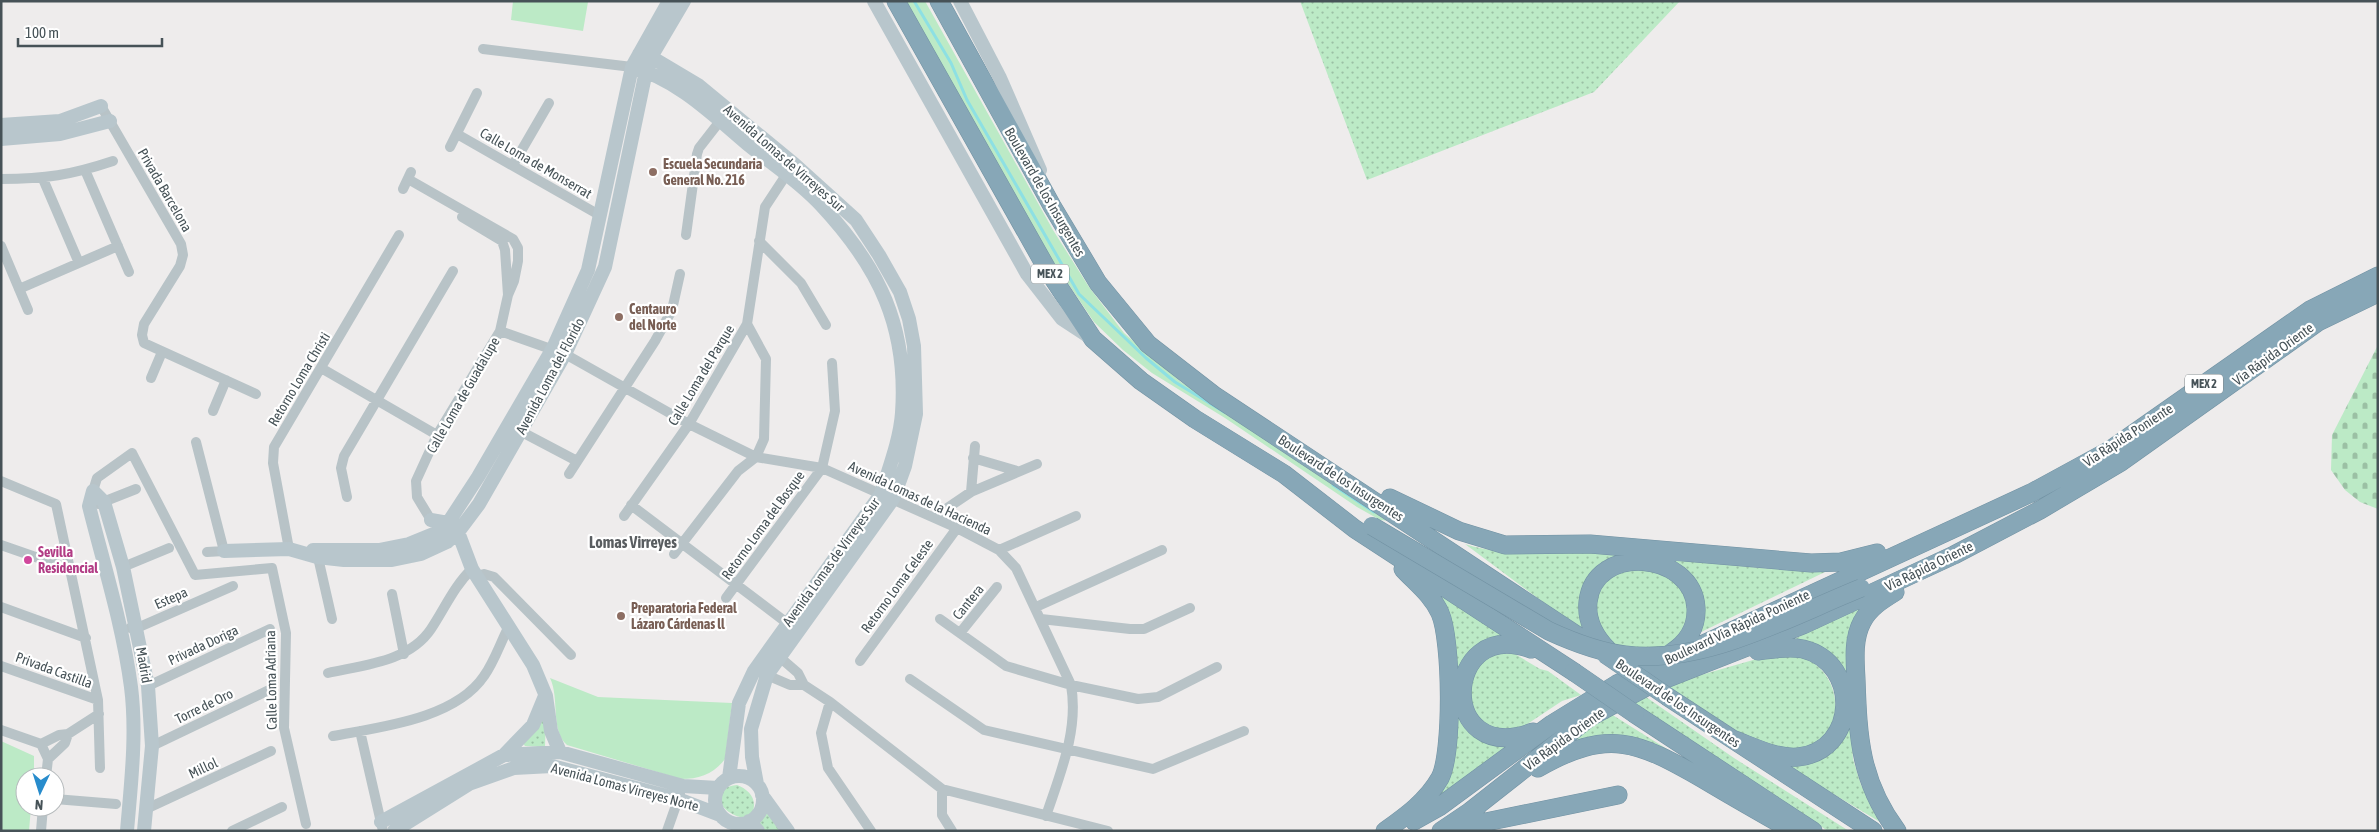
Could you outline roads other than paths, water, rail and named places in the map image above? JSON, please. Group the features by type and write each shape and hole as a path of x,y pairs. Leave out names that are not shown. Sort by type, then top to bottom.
{"highway":[{"name":"Boulevard de los Insurgentes","path":"896,1 1047,269 1093,339 1141,381 1195,419 1284,474 1355,529 1813,831"},
{"name":"Boulevard de los Insurgentes","path":"939,1 1052,206 1098,283 1148,344 1215,396 1597,645 1624,667 1668,697 1873,831"},
{"name":"Vía Rápida Poniente","path":"1944,532 2031,493 2110,450 2310,310 2378,276"},
{"name":"Vía Rápida Oriente","path":"1468,813 1590,717 1648,686 1784,634 1954,555 2040,510 2121,462 2318,322 2378,293"},
{"path":"1305,454 1416,512 1459,531 1504,545 1590,544 1826,563 1863,558 1944,532"},
{"path":"1284,474 1549,631 1586,646 1625,655 1664,656 1711,646 1763,628 1861,588 2040,510"},
{"path":"1355,529 1422,588 1440,613 1446,634 1448,741 1443,770 1423,801 1385,831"},
{"name":"Boulevard Vía Rápida Poniente","path":"1414,821 1439,807 1580,705 1646,670 1944,532"},
{"path":"1897,831 1876,797 1861,754 1857,717 1856,636 1865,617 1879,602 1954,555"},
{"path":"1597,645 1588,610 1590,594 1600,576 1612,567 1627,562 1648,562 1671,569 1683,578 1692,594 1696,608 1695,621 1690,633 1682,644 1646,670"},
{"path":"1552,724 1513,739 1490,736 1479,729 1466,714 1462,702 1461,686 1464,673 1472,660 1495,646 1523,646 1554,660"},
{"path":"1728,656 1787,648 1814,653 1830,665 1838,675 1844,690 1847,706 1843,722 1833,739 1820,750 1806,756 1780,756 1732,739"},
{"path":"1445,828 1556,758 1578,748 1611,743 1631,745 1656,753 1792,831"},
{"path":"1445,828 1476,824 1618,796"}],"street":[{"path":"874,1 1027,274 1062,319 1093,339"},
{"path":"960,1 1004,86 1050,193 1052,206"},
{"name":"Avenida Loma del Florido","path":"224,551 289,549 344,560 392,560 421,554 448,542 478,477 559,351 588,270 632,67 645,56 676,2"},
{"name":"Avenida Lomas de Virreyes Sur","path":"483,49 632,67 646,71 688,94 720,121 790,169 856,220 900,292 909,319 914,346 916,414 904,466 887,497 780,657 760,673 739,703 729,778"},
{"name":"Avenida Loma del Florido","path":"313,553 387,549 409,544 453,528 479,504 520,431 559,351 605,267 646,71 645,56"},
{"name":"Avenida Lomas de Virreyes Sur","path":"645,56 698,85 790,169"},
{"path":"450,147 477,93"},
{"path":"512,165 549,103"},
{"path":"1,125 60,121 101,106"},
{"name":"Privada Barcelona","path":"101,106 180,244 183,256 180,266 144,324 142,335 144,343 162,352"},
{"path":"1,139 60,134 110,121"},
{"path":"686,235 699,148 720,121"},
{"name":"Calle Loma de Monserrat","path":"457,134 601,216"},
{"path":"1,179 43,179 85,170 113,161"},
{"name":"Calle Loma del Parque","path":"624,516 689,424 747,324 765,207 790,169"},
{"path":"85,170 129,272"},
{"path":"43,179 79,263"},
{"name":"Calle Loma de Guadalupe","path":"436,533 431,520 417,497 416,481 437,435 500,331 508,295 514,281 518,261 518,248 513,239 407,181 502,241 505,250 508,295"},
{"name":"Retorno Loma Christi","path":"289,549 273,463 274,447 399,235"},
{"path":"759,241 800,283 826,325"},
{"path":"1,246 28,310"},
{"path":"19,288 118,246"},
{"path":"347,497 341,468 344,456 453,272"},
{"path":"569,474 672,310 680,274"},
{"path":"674,554 738,471 756,456 764,439 766,359 747,324"},
{"name":"Avenida Lomas de la Hacienda","path":"500,331 559,351 689,424 756,456 822,468 934,517 999,550 1016,568 1072,685 1074,702 1073,722 1067,751 1046,816"},
{"path":"151,378 162,352 256,394"},
{"path":"822,468 835,411 832,364"},
{"path":"322,368 437,435"},
{"path":"213,411 226,380"},
{"path":"520,431 577,461"},
{"path":"196,442 224,551 207,552"},
{"path":"971,492 975,446"},
{"name":"Calle Loma Adriana","path":"93,491 97,478 132,454 195,575 272,568 286,633 284,728 306,824"},
{"path":"973,458 1017,471"},
{"path":"934,517 971,492 1036,464"},
{"name":"Retorno Loma del Bosque","path":"726,598 822,468"},
{"name":"Privada Castilla","path":"1,481 56,504 98,700 100,768"},
{"path":"93,491 89,506 136,489"},
{"path":"93,491 104,502"},
{"name":"Avenida Lomas de Virreyes Sur","path":"760,790 752,757 751,728 760,673 769,648 887,497"},
{"name":"Madrid","path":"104,502 123,567 148,686 151,752 144,831"},
{"path":"632,505 787,623"},
{"name":"Madrid","path":"89,506 120,627 131,688 134,757 127,831"},
{"path":"999,550 1076,516"},
{"path":"431,520 453,528 474,572 533,665 546,696 551,731 560,752"},
{"name":"Retorno Loma Celeste","path":"860,661 957,528"},
{"path":"436,533 466,553"},
{"path":"1,545 70,569"},
{"path":"123,567 169,548"},
{"path":"1036,607 1162,550"},
{"path":"313,553 332,619"},
{"path":"328,673 404,654 430,631 460,580 474,572 494,577 571,655"},
{"name":"Estepa","path":"120,627 137,628 233,586"},
{"name":"Cantera","path":"960,633 997,587"},
{"path":"392,594 404,654"},
{"path":"1,607 86,638"},
{"path":"1041,619 1144,629 1190,608"},
{"path":"940,619 1006,666 1072,685 1138,700 1158,697 1217,667"},
{"path":"333,736 434,713 468,694 484,677 508,628"},
{"name":"Privada Doriga","path":"148,686 270,629"},
{"path":"769,648 798,672 804,685"},
{"name":"Privada Castilla","path":"1,666 98,700"},
{"path":"760,673 790,684 804,685 830,702 942,789 1108,831"},
{"path":"910,679 984,730 1067,751 1152,769 1244,731"},
{"name":"Torre de Oro","path":"151,752 268,690"},
{"path":"504,755 533,725 546,696"},
{"path":"830,702 821,733 828,768 871,831"},
{"path":"41,744 59,735 68,734 99,714"},
{"path":"1,730 41,744 48,759 47,767"},
{"path":"360,731 382,827"},
{"path":"48,759 64,743 68,734"},
{"name":"Millol","path":"146,809 271,751"},
{"path":"134,757 151,752"},
{"name":"Avenida Lomas Virreyes Norte","path":"382,827 504,755 560,752 680,793 720,815"},
{"name":"Avenida Lomas Virreyes Norte","path":"394,831 469,784 514,768 552,766 680,793 718,788"},
{"path":"760,790 758,814 753,826 733,823 720,815 715,802 718,788 729,778 744,776 760,790 788,831"},
{"path":"942,789 942,815 952,831"},
{"path":"667,831 680,793"},
{"path":"65,800 116,804"},
{"path":"232,831 282,806"},
{"path":"40,831 42,817"}],"waterway":[{"path":"914,1 951,63 967,100 1079,294 1146,358 1175,382 1224,412"},
{"path":"1333,485 1374,512"}],"place":[{"name":"Escuela Secundaria General No. 216","path":"653,172"},
{"name":"Centauro del Norte","path":"619,317"},
{"name":"Sevilla Residencial","path":"28,560"},
{"name":"Preparatoria Federal Lázaro Cárdenas ll","path":"621,616"}],"district":[{"name":"Lomas Virreyes","path":"633,542"}]}
